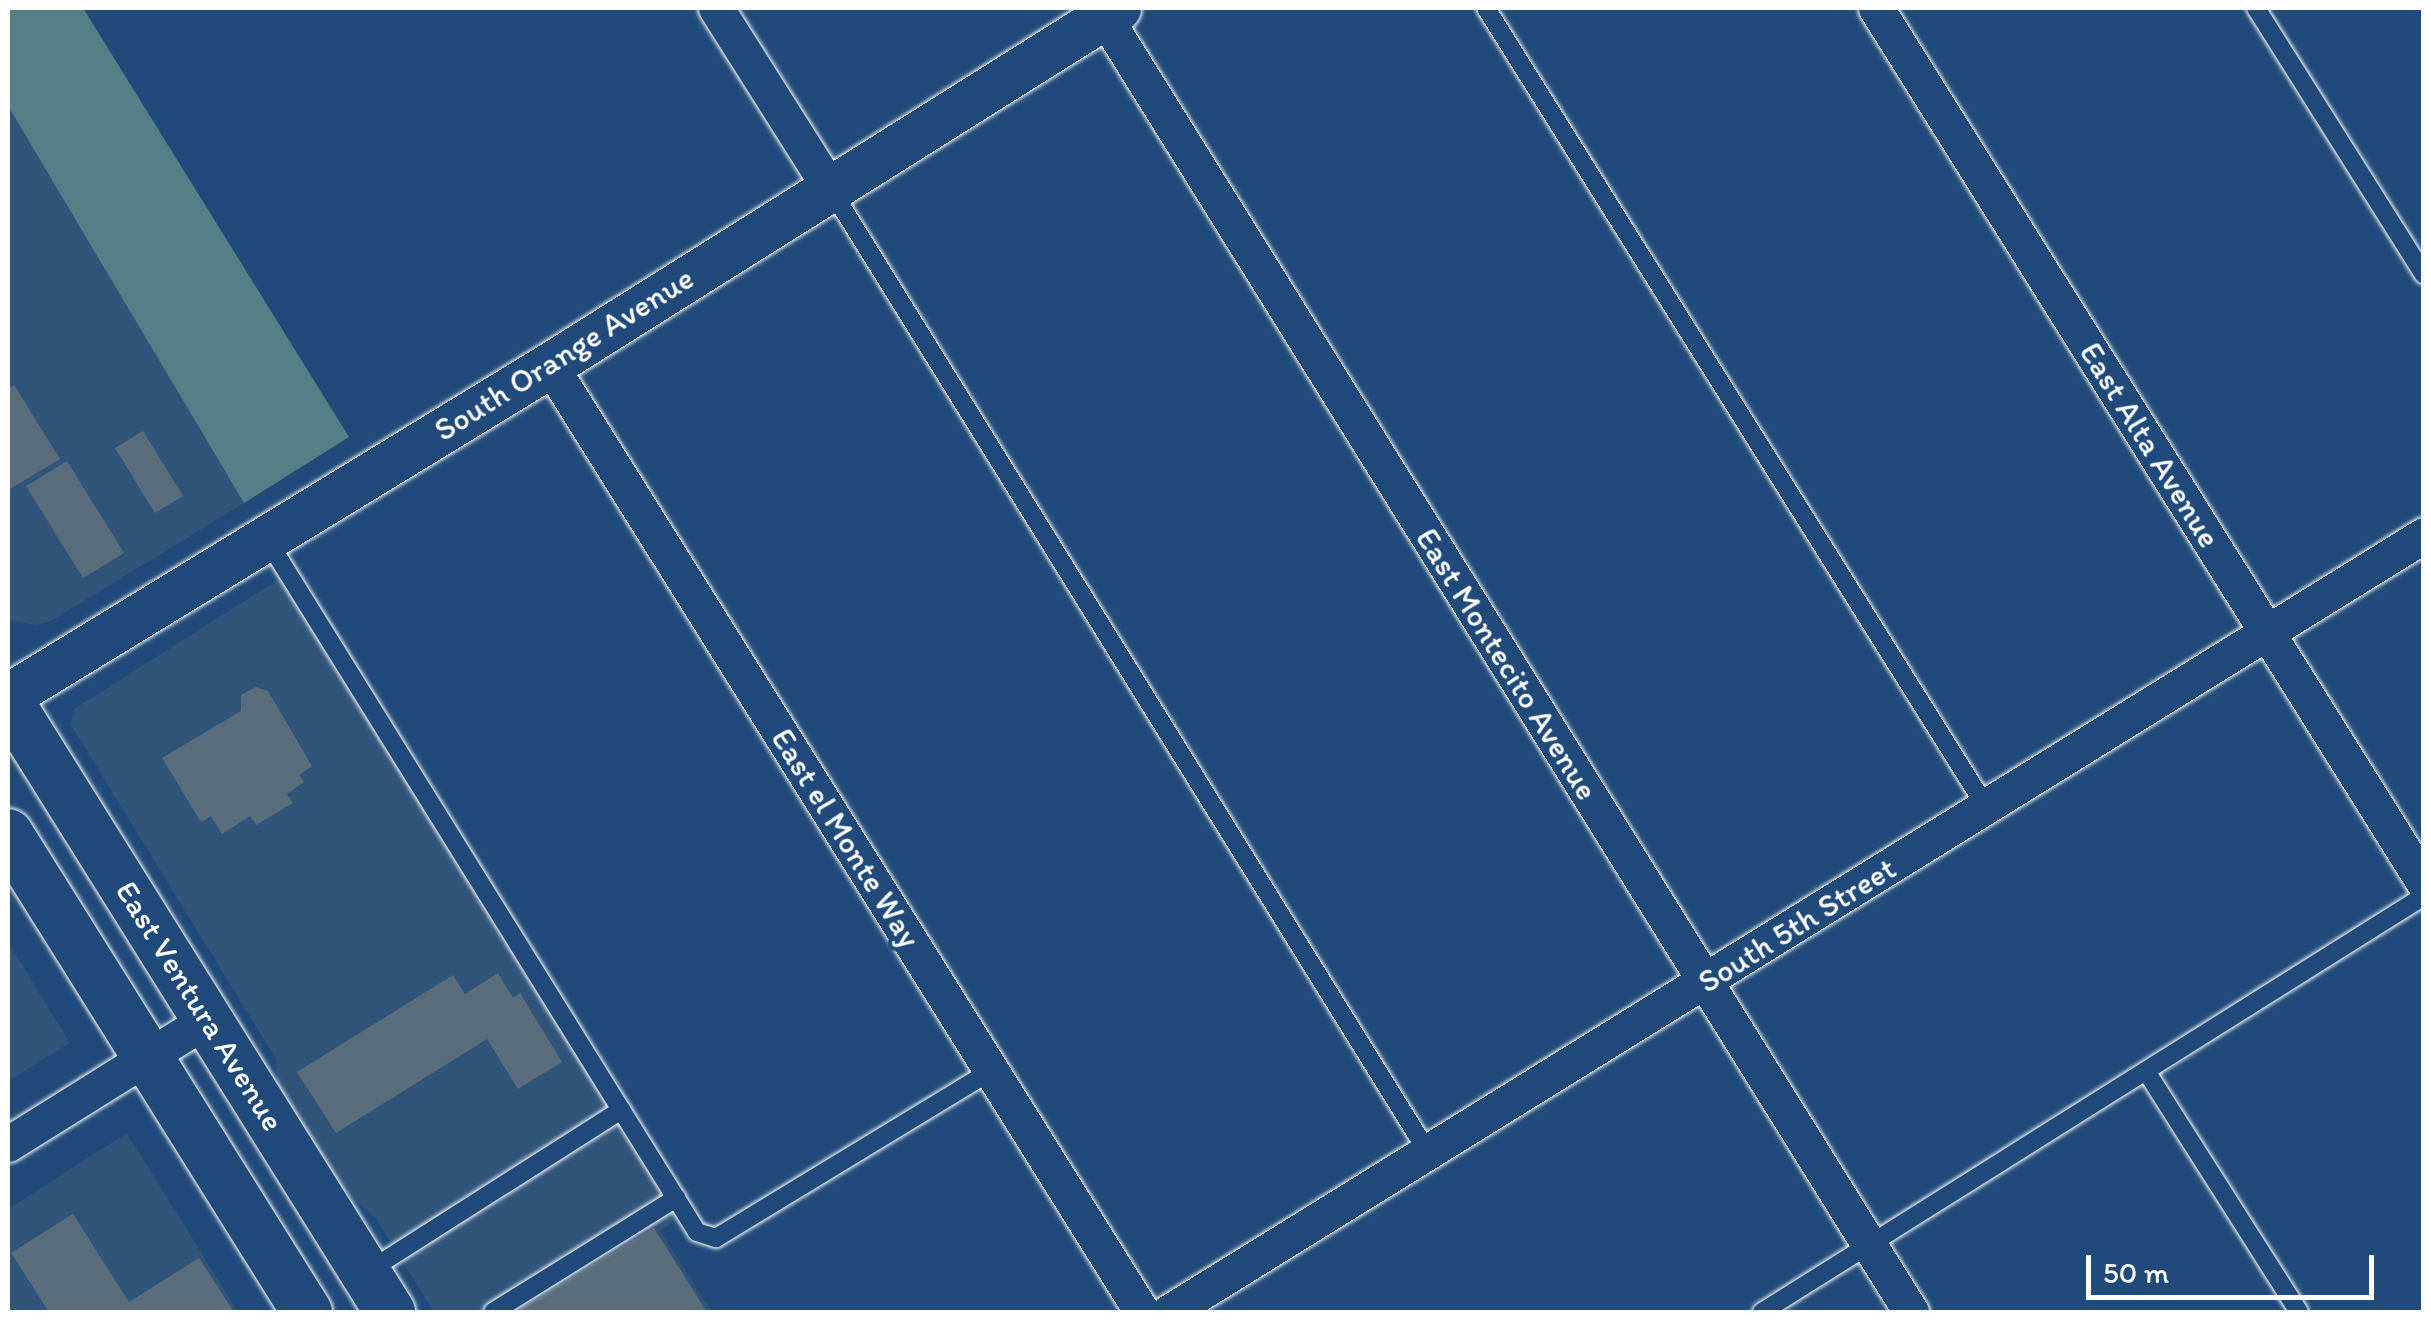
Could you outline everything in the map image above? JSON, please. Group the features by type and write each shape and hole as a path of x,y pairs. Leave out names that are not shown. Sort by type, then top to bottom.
{"main road":[{"name":"East Ventura Avenue","path":"8,699 378,1293"},
{"path":"9,840 306,1312"}],"street":[{"path":"716,8 830,188"},
{"name":"East Alta Avenue","path":"1876,8 2424,883"},
{"name":"South Orange Avenue","path":"8,699 264,536 550,364 1111,12"},
{"name":"East Montecito Avenue","path":"1111,12 1910,1312"},
{"name":"East el Monte Way","path":"550,364 1142,1312"},
{"name":"South 5th Street","path":"1168,1312 2424,535"},
{"path":"8,1144 208,1019"}],"lane":[{"path":"1486,8 1986,808"},
{"path":"2256,8 2424,275"},
{"path":"830,188 1427,1152"},
{"path":"264,536 698,1232 716,1238 992,1071"},
{"path":"1762,1312 2424,896"},
{"path":"2146,1071 2298,1312"},
{"path":"378,1293 621,1110"},
{"path":"493,1312 676,1198"}],"shaded area":[{"path":"8,106 244,503 53,620 37,625 8,620"},
{"path":"281,578 679,1218 660,1231 712,1312 434,1312 376,1219 335,1183 277,1085 276,1059 71,725 74,709"},
{"path":"8,942 70,1043 8,1081"},
{"path":"127,1133 238,1312 8,1312 8,1209"}],"green space":[{"path":"8,8 83,8 349,437 244,503 8,106"}],"building":[{"path":"14,385 60,459 8,490 8,389"},
{"path":"143,431 183,496 155,513 115,448"},
{"path":"67,461 124,553 83,578 26,486"},
{"path":"256,687 268,691 312,766 299,775 304,782 287,794 293,803 256,825 250,816 222,834 211,816 201,822 162,758 241,711 241,695"},
{"path":"498,973 513,998 520,993 562,1062 518,1089 487,1039 336,1133 297,1072 453,975 465,994"},
{"path":"73,1214 129,1302 199,1258 234,1312 49,1312 11,1253"},
{"path":"654,1228 707,1312 515,1312"}]}
